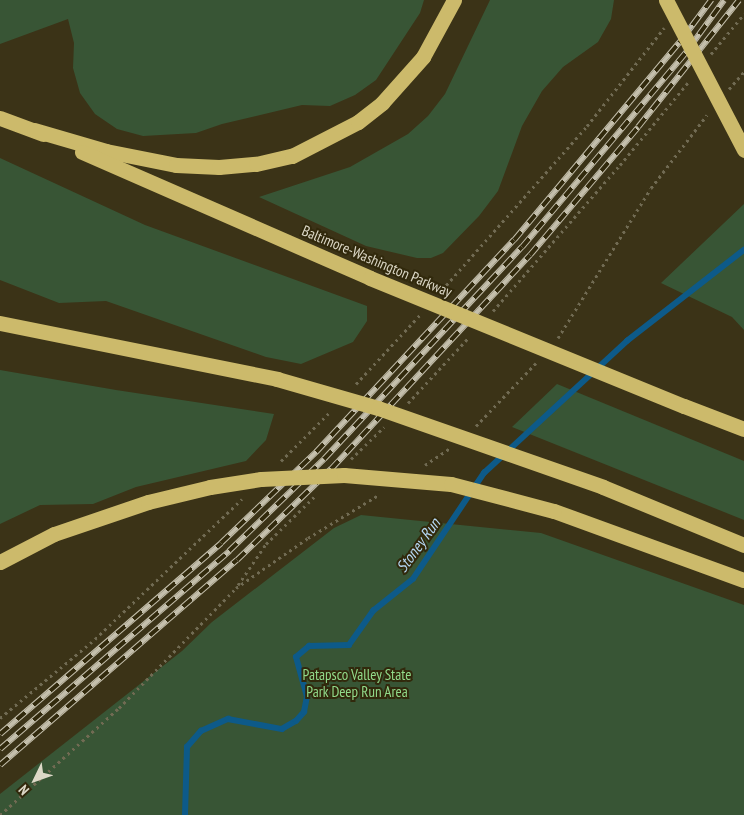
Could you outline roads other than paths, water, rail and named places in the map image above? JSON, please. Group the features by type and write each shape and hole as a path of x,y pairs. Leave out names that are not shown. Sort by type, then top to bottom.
{"highway":[{"path":"34,130 106,151 176,165 219,168 256,164 292,156 358,122 382,103 423,57 454,0"},
{"path":"666,0 744,150"},
{"name":"Baltimore-Washington Parkway","path":"0,118 34,130 370,278 744,429"},
{"path":"0,323 277,379 378,408 604,487 744,545"},
{"path":"0,562 54,534 148,502 210,486 261,479 344,475 451,484 554,511 744,580"}],"waterway":[{"name":"Stoney Run","path":"185,815 187,747 201,731 228,719 282,729 296,721 304,712 307,697 296,657 309,646 349,645 373,611 413,579 484,473 627,341 744,250"}],"railway":[{"path":"0,734 221,543 316,452 514,240 679,43 711,0"},
{"path":"0,749 229,551 324,459 522,247 686,52 724,0"},
{"path":"0,765 237,560 331,469 530,255 638,127 739,0"}],"park label":[{"name":"Patapsco Valley State Park Deep Run Area","path":"357,682"}]}
